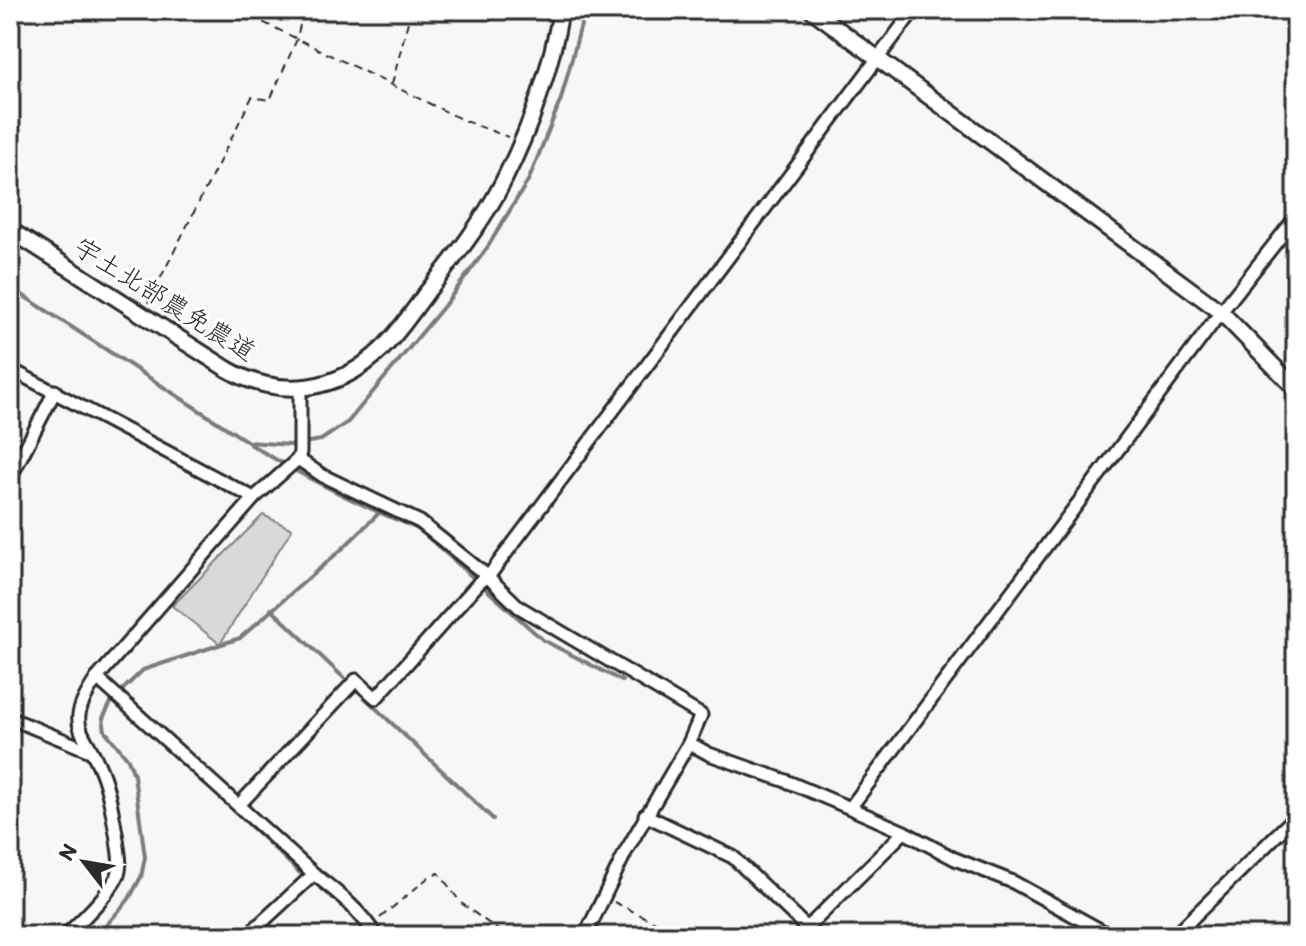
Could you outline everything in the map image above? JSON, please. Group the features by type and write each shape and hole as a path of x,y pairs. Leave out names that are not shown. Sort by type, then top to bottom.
{"street":[{"name":"宇土北部農免農道","path":"10,230 252,382 285,389 340,379 382,349 466,242 502,183 521,140 555,42 561,10"},
{"path":"812,10 1221,312 1296,389"},
{"path":"239,805 356,680 376,698 487,576 914,10"},
{"path":"850,808 1221,312 1296,217"},
{"path":"10,369 254,498"},
{"path":"65,936 85,917 118,875 120,860 105,780 90,751 79,718 85,696 97,678 254,498 298,459 300,388"},
{"path":"10,478 55,391"},
{"path":"298,459 323,476 420,522 487,576 519,607 701,715 689,743 645,815 585,936"},
{"path":"97,678 314,874 344,897 373,931"},
{"path":"10,718 90,751"},
{"path":"689,743 720,759 786,781 850,808 955,859 1013,882 1109,936"},
{"path":"645,815 733,857 803,932 904,832"},
{"path":"1174,936 1296,816"},
{"path":"247,936 314,874"}],"path":[{"path":"238,10 485,130 521,140"},
{"path":"142,315 252,97 270,100 297,39 303,10"},
{"path":"392,85 411,10"},
{"path":"373,931 429,877 439,873 461,903 506,936"},
{"path":"604,898 667,928 676,936"}],"shaded area":[{"path":"263,515 292,529 220,644 172,606"}],"waterway":[{"path":"10,287 248,442 291,445 321,440 348,422 444,306 487,248 529,179 561,99 585,10"},
{"path":"250,444 328,488 421,531 543,640 622,681"},
{"path":"97,936 129,899 141,877 145,857 134,775 128,759 105,731 103,718 113,699 143,670 240,638 379,513"},
{"path":"271,609 493,819"},
{"path":"194,772 299,872 330,894"}]}
